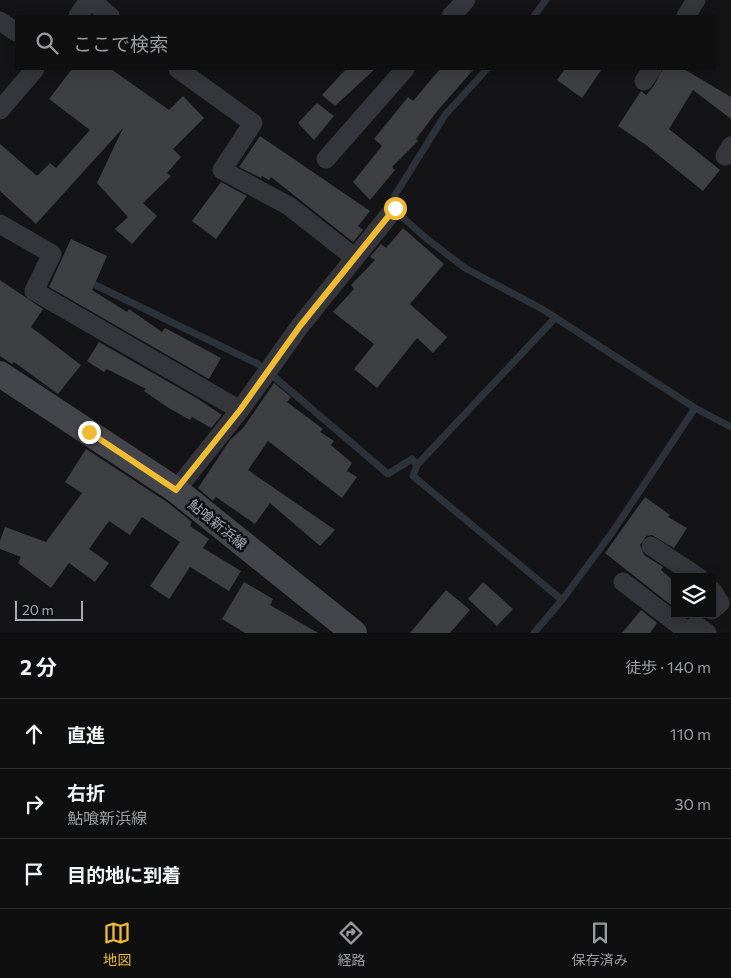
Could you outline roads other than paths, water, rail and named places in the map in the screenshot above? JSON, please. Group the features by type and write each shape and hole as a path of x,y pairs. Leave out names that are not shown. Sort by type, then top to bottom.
{"main road":[{"name":"鮎喰新浜線","path":"0,374 176,490 350,632"}],"street":[{"path":"79,15 90,0 109,15"},
{"path":"452,15 466,0"},
{"path":"687,15 696,0"},
{"path":"0,21 15,31"},
{"path":"0,110 6,90 34,70"},
{"path":"179,70 253,123 222,170 289,206 355,258"},
{"path":"326,159 404,70"},
{"path":"176,490 240,410 300,326 395,208"},
{"path":"0,224 52,254 34,291 240,410"},
{"path":"651,546 692,573"},
{"path":"623,582 688,632 703,624"},
{"path":"716,596 720,603 716,606"}],"waterway":[{"path":"535,15 546,0"},
{"path":"395,195 445,115 486,70"},
{"path":"400,215 427,239 465,268 542,309 695,408 731,427"},
{"path":"87,281 258,364"},
{"path":"272,375 388,474 412,459 417,465 555,318"},
{"path":"417,465 413,476 562,600 611,534 695,408"},
{"path":"534,633 562,600"}]}
